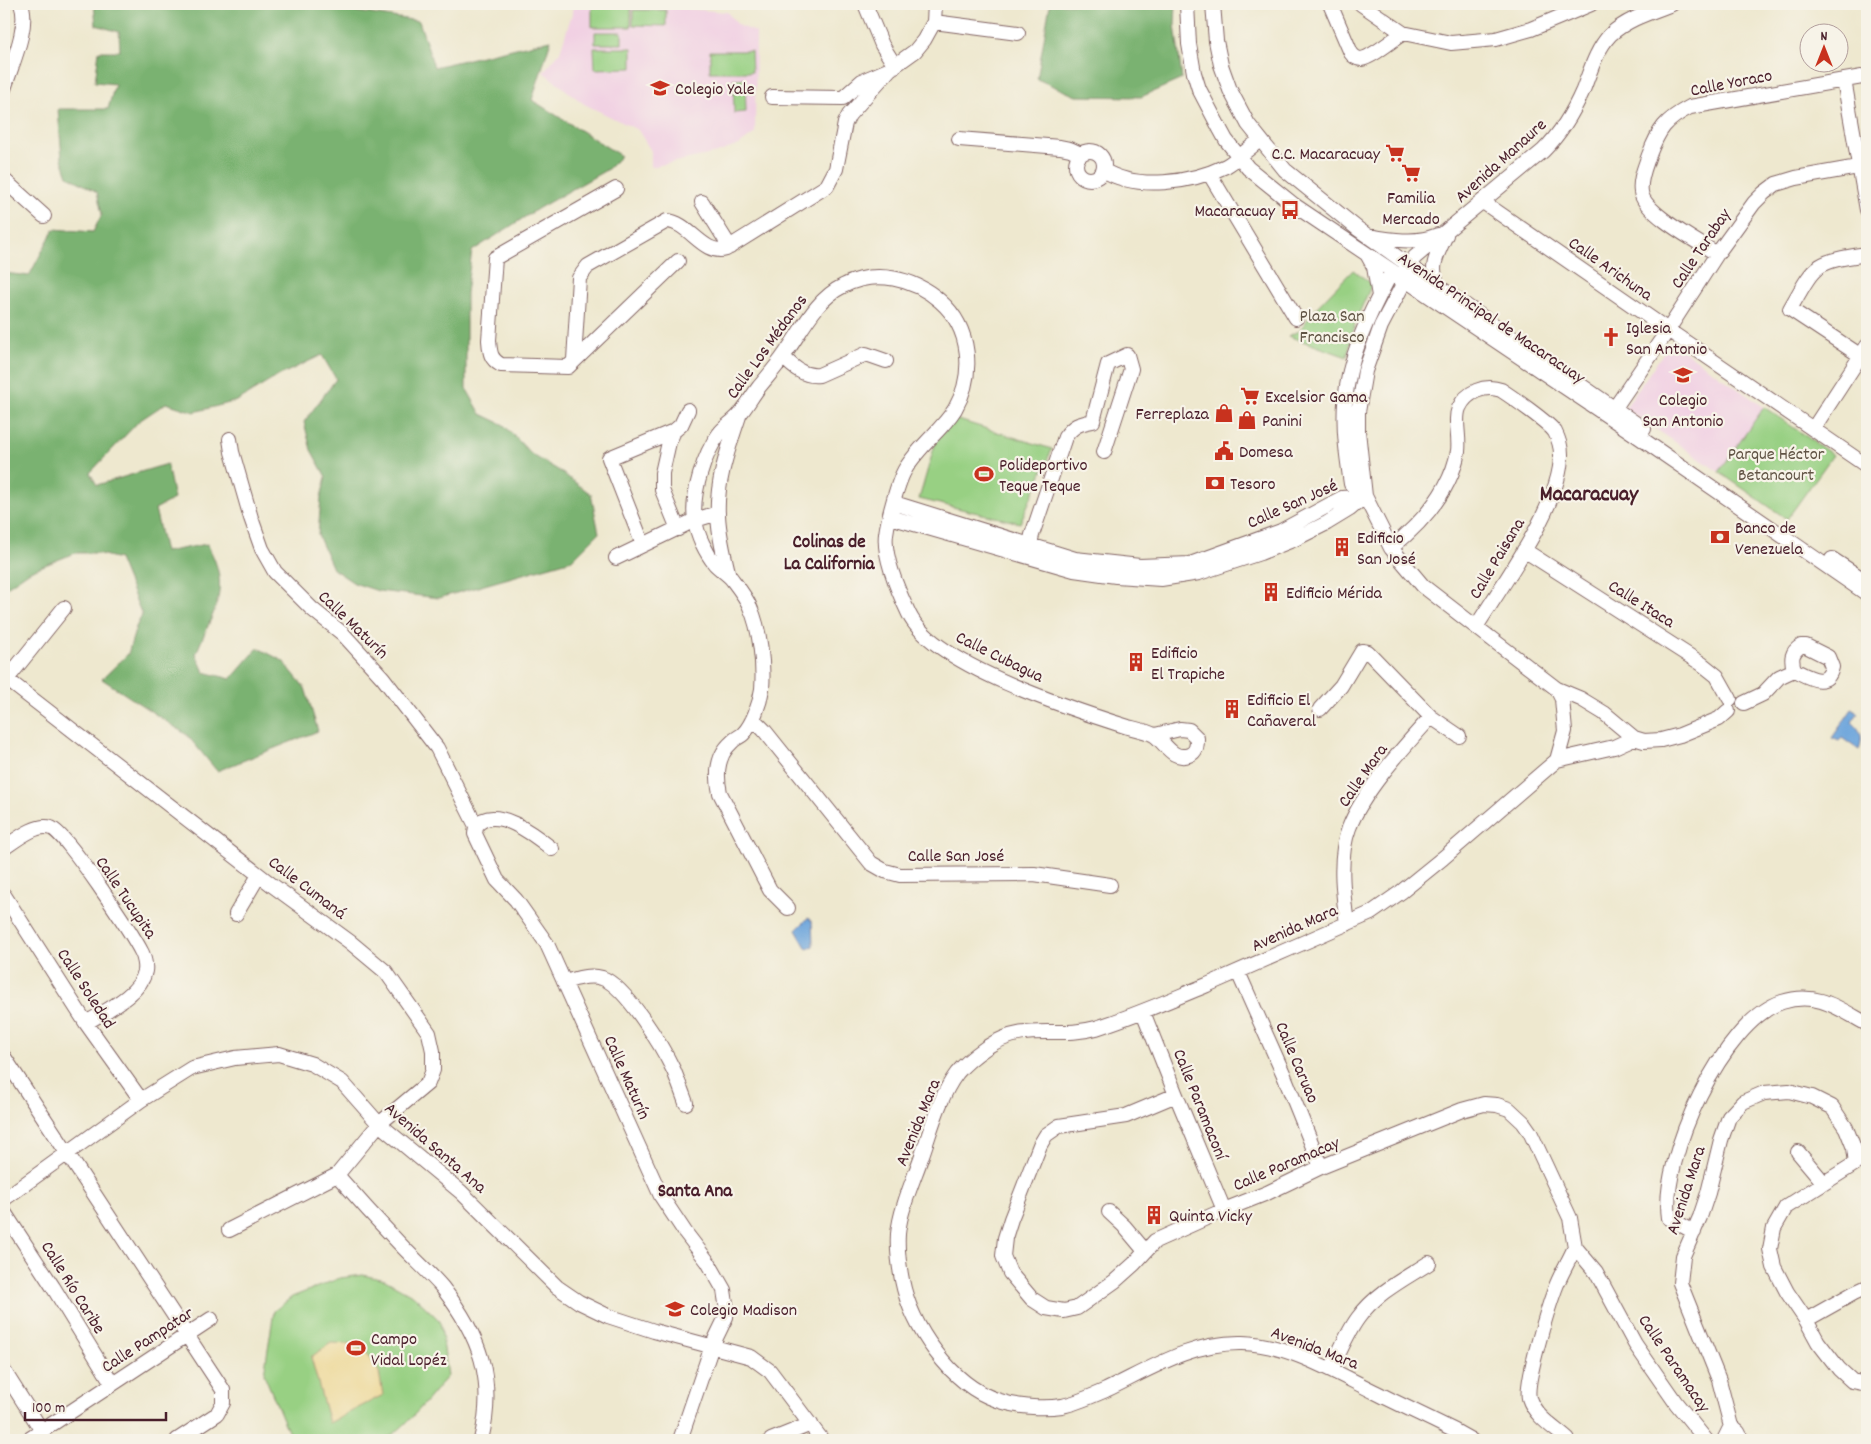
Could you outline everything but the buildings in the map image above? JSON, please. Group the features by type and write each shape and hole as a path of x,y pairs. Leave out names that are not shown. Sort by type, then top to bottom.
{"street":[{"path":"4,89 24,24 24,11 21,4"},
{"path":"865,4 892,68"},
{"path":"574,360 579,278 588,266 667,220 681,225 708,247 721,250 730,247 827,186 836,169 845,123 849,115 892,68 915,51 924,40 934,22 935,4"},
{"name":"Avenida Principal de Macaracuay","path":"1186,4 1189,44 1199,89 1226,140 1252,172 1273,190 1867,594"},
{"name":"Avenida Principal de Macaracuay","path":"1213,4 1216,41 1226,80 1248,124 1278,162 1294,178 1442,289 1867,582"},
{"path":"1330,4 1350,53 1355,57 1362,59 1403,33"},
{"path":"1361,4 1403,33 1451,43 1496,39 1531,29 1591,4"},
{"name":"Avenida Manaure","path":"1401,277 1415,257 1483,202 1556,138 1575,107 1595,58 1610,35 1638,17 1672,4"},
{"path":"934,22 1018,33"},
{"path":"772,97 843,98 862,81 892,68"},
{"name":"Calle Yoraco","path":"1717,254 1660,217 1644,201 1640,185 1657,134 1662,127 1668,120 1690,107 1862,78"},
{"path":"1844,80 1867,210"},
{"path":"959,139 1060,147 1081,154"},
{"path":"1103,170 1112,176 1130,181 1154,182 1187,178 1228,165 1260,140"},
{"path":"1090,151 1098,154 1103,162 1103,170 1097,177 1088,179 1083,177 1077,171 1078,158 1081,154 1090,151"},
{"name":"Calle Tarabay","path":"1614,409 1717,254 1754,203 1764,193 1776,184 1796,178 1858,167"},
{"path":"1209,172 1296,318"},
{"path":"4,180 44,216"},
{"path":"616,189 495,258 489,340 490,353 494,361 501,365 568,367 678,261"},
{"path":"702,202 730,247"},
{"name":"Calle Arichuna","path":"1483,202 1867,466"},
{"path":"1371,237 1397,241 1419,241 1448,230"},
{"path":"1442,289 1435,280 1434,268 1435,260 1448,230"},
{"path":"1813,429 1864,351 1790,309 1807,278 1820,265 1842,258 1867,254"},
{"path":"1368,255 1374,268 1379,296"},
{"path":"1365,496 1351,484 1346,440 1345,403 1353,359 1368,318 1389,277 1401,277 1402,286 1382,326 1365,371 1360,394 1358,431 1365,496 1391,548 1423,586 1557,689 1580,699 1604,713 1634,738 1644,741 1661,740 1680,735 1719,719 1729,705 1739,697 1744,703 1763,694 1779,677 1794,670"},
{"name":"Calle Los Médanos","path":"788,908 770,890 720,793 717,781 720,759 724,750 744,733 752,719 762,690 761,646 750,606 729,576 714,563 702,543 695,520 695,497 701,469 719,434 739,416 783,357 819,304 843,286 869,278 897,278 920,286 942,302 956,319 968,356 968,375 954,410 904,470 890,517"},
{"path":"1395,300 1414,293 1424,292"},
{"path":"783,357 805,374 811,376 819,375 866,354 886,361"},
{"path":"1028,552 1064,437 1072,427 1080,423 1092,421 1108,364 1127,355 1131,369 1104,452"},
{"name":"Calle Paisana","path":"1391,548 1412,531 1428,514 1450,476 1458,451 1459,409 1466,397 1480,389 1491,386 1516,400 1554,431 1562,453 1555,488 1524,550 1476,627"},
{"path":"643,545 609,458 674,432 681,425 688,410"},
{"name":"Calle Los Médanos","path":"729,576 721,545 718,513 720,484 739,416"},
{"path":"674,432 664,457 662,490 678,529"},
{"name":"Calle Maturín","path":"230,440 251,518 262,549 275,572 312,609 343,634 384,678 437,748 476,826 475,834 497,880 516,900 547,944 661,1196 708,1262 724,1290 726,1317 712,1346 680,1440"},
{"name":"Calle San José","path":"890,517 1028,552 1140,566 1190,564 1327,523 1350,509 1365,496"},
{"name":"Calle San José","path":"894,503 1028,552"},
{"path":"616,558 695,520 718,513"},
{"name":"Calle Cubagua","path":"890,517 886,537 888,558 894,575 911,618 923,634 936,645 959,660 1034,694 1090,715 1155,735"},
{"name":"Calle Itaca","path":"1524,550 1702,664 1717,676 1729,705"},
{"path":"6,678 64,608"},
{"path":"1320,709 1338,690 1362,651 1364,651 1368,652 1430,717 1459,736"},
{"name":"Calle Cumaná","path":"6,678 260,875 350,942 386,972 429,1033 433,1051 433,1070 428,1083 379,1124 337,1175 229,1230"},
{"path":"1557,689 1562,700 1565,731 1557,760 1614,747 1634,738"},
{"name":"Calle Mara","path":"1347,924 1343,890 1344,850 1348,830 1356,812 1367,795 1430,717"},
{"name":"Calle San José","path":"752,719 770,737 871,863 886,871 900,875 1034,874 1110,885"},
{"name":"Avenida Mara","path":"1471,1440 1331,1370 1271,1346 1238,1343 1204,1347 1170,1358 1094,1395 1064,1406 1040,1407 996,1400 978,1391 961,1378 945,1364 930,1344 911,1309 903,1285 899,1260 898,1233 906,1200 937,1114 958,1073 972,1058 988,1046 1007,1037 1027,1031 1093,1029 1144,1012 1371,913 1401,892 1557,760"},
{"path":"476,826 480,821 498,817 530,831 552,849"},
{"name":"Calle Tucupita","path":"4,848 31,832 44,827 53,828 64,837 94,879 128,928 143,955 145,971 139,986 120,1002 86,1022"},
{"path":"236,914 260,875"},
{"name":"Calle Soledad","path":"4,895 86,1022 141,1100"},
{"name":"Calle Caruao","path":"1238,972 1283,1073 1321,1167"},
{"path":"564,982 591,976 603,978 618,989 629,1000 674,1071 686,1103"},
{"path":"1694,1232 1669,1218 1667,1204 1672,1173 1681,1137 1690,1116 1720,1061 1736,1038 1750,1022 1767,1010 1781,1002 1800,999 1821,1000 1840,1008 1867,1024"},
{"name":"Calle Paramaconí","path":"1144,1012 1224,1210"},
{"name":"Avenida Santa Ana","path":"4,1199 141,1100 192,1068 235,1058 279,1054 312,1064 342,1082 379,1124 461,1192 557,1287 579,1302 608,1316 751,1357 770,1371 822,1440"},
{"path":"4,1057 223,1390 223,1403 217,1414 177,1440"},
{"name":"Avenida Mara","path":"1731,1426 1720,1380 1680,1283 1683,1256 1708,1193 1721,1140 1729,1117 1744,1102 1764,1094 1788,1091 1812,1097 1832,1107 1846,1128 1862,1165"},
{"name":"Calle Paramacay","path":"1176,1095 1126,1116 1059,1126 1046,1135 1040,1145 1011,1219 1005,1238 1003,1256 1010,1272 1032,1299 1046,1308 1064,1310 1077,1308 1122,1276 1155,1241 1267,1193 1321,1167 1462,1110 1484,1104 1497,1105 1509,1109 1518,1115 1530,1132 1570,1218 1575,1247 1596,1272 1635,1344 1676,1403 1706,1440"},
{"path":"1798,1152 1824,1183"},
{"path":"1862,1165 1824,1183 1786,1207 1774,1228 1770,1249 1774,1267 1786,1292 1806,1320 1818,1342 1839,1370 1852,1381 1867,1384"},
{"path":"337,1175 387,1231 441,1286 462,1314 476,1343 487,1379 487,1417 481,1440"},
{"name":"Calle Río Caribe","path":"4,1212 112,1383"},
{"path":"1109,1212 1124,1226 1145,1251"},
{"path":"1568,1440 1544,1420 1534,1408 1529,1396 1536,1350 1555,1288 1575,1247"},
{"path":"1331,1370 1357,1318 1385,1291 1428,1263"},
{"path":"1806,1320 1867,1287"},
{"name":"Calle Pampatar","path":"28,1440 211,1319"},
{"path":"4,1371 42,1431"},
{"path":"771,1440 811,1424"},
{"path":"1724,1440 1731,1426 1738,1432 1742,1440"}],"shaded area":[{"name":"Colegio Yale","path":"575,4 629,4 727,12 739,26 756,32 755,133 739,145 717,153 651,167 651,151 638,130 584,104 543,72 560,52"},
{"name":"Colegio San Antonio","path":"1671,342 1764,407 1719,472 1625,408"}],"green space":[{"path":"94,4 305,4 419,21 434,67 551,40 532,100 621,156 608,169 539,208 472,251 466,293 466,388 481,414 504,425 531,454 558,470 591,494 599,533 572,560 439,598 378,591 354,583 333,569 318,535 321,497 326,477 311,450 304,422 336,379 322,355 280,375 237,401 194,412 166,403 139,421 90,473 97,485 167,464 174,499 155,509 165,552 207,544 219,574 218,600 196,654 204,672 231,679 258,648 283,661 305,688 318,731 217,771 187,735 102,679 128,654 136,627 142,615 119,559 96,553 75,553 30,571 4,589 4,273 29,276 54,229 93,232 102,214 97,192 68,176 62,159 58,109 108,109 115,84 95,82 99,51 120,51 119,32 96,25"},
{"path":"1050,4 1176,4 1175,25 1182,79 1141,97 1076,96 1037,79"},
{"path":"592,6 631,6 631,27 592,27"},
{"path":"633,10 666,10 666,26 633,25"},
{"path":"595,32 622,32 622,44 595,44"},
{"path":"594,48 632,48 632,68 595,69"},
{"path":"710,51 751,51 752,72 710,72"},
{"path":"733,79 745,79 746,112 734,113"},
{"name":"Plaza San Francisco","path":"1353,270 1372,284 1356,320 1347,357 1288,336 1299,331 1316,308"},
{"name":"Parque Héctor Betancourt","path":"1764,407 1833,455 1787,519 1719,472"},
{"name":"Polideportivo Teque Teque","path":"955,419 1052,449 1020,523 919,499 936,441"},
{"name":"Campo Vidal Lopéz","path":"363,1275 385,1280 414,1296 440,1321 448,1376 411,1419 385,1440 295,1440 290,1436 264,1374 274,1311 292,1297 340,1278"}],"sand":[{"path":"331,1343 353,1344 368,1354 379,1372 383,1395 329,1423 311,1357"}],"water":[{"path":"1852,709 1858,713 1852,722 1861,734 1859,750 1842,738 1839,741 1832,738"},
{"path":"808,918 812,921 813,946 807,949 796,930"}],"place":[{"name":"Colegio Yale","path":"660,88"},
{"name":"C.C. Macaracuay","path":"1395,153"},
{"name":"Familia Mercado","path":"1411,173"},
{"name":"Macaracuay","path":"1290,210"},
{"name":"Iglesia San Antonio","path":"1611,337"},
{"name":"Colegio San Antonio","path":"1683,375"},
{"name":"Excelsior Gama","path":"1250,396"},
{"name":"Ferreplaza","path":"1224,413"},
{"name":"Panini","path":"1247,420"},
{"name":"Domesa","path":"1224,451"},
{"name":"Polideportivo Teque Teque","path":"984,474"},
{"name":"Tesoro","path":"1215,483"},
{"name":"Banco de Venezuela","path":"1720,537"},
{"name":"Edificio San José","path":"1342,547"},
{"name":"Edificio Mérida","path":"1271,592"},
{"name":"Edificio El Trapiche","path":"1136,662"},
{"name":"Edificio El Cañaveral","path":"1232,709"},
{"name":"Quinta Vicky","path":"1154,1215"},
{"name":"Colegio Madison","path":"675,1309"},
{"name":"Campo Vidal Lopéz","path":"356,1348"}],"district":[{"name":"Macaracuay","path":"1589,492"},
{"name":"Colinas de La California","path":"829,551"},
{"name":"Santa Ana","path":"695,1189"}]}
